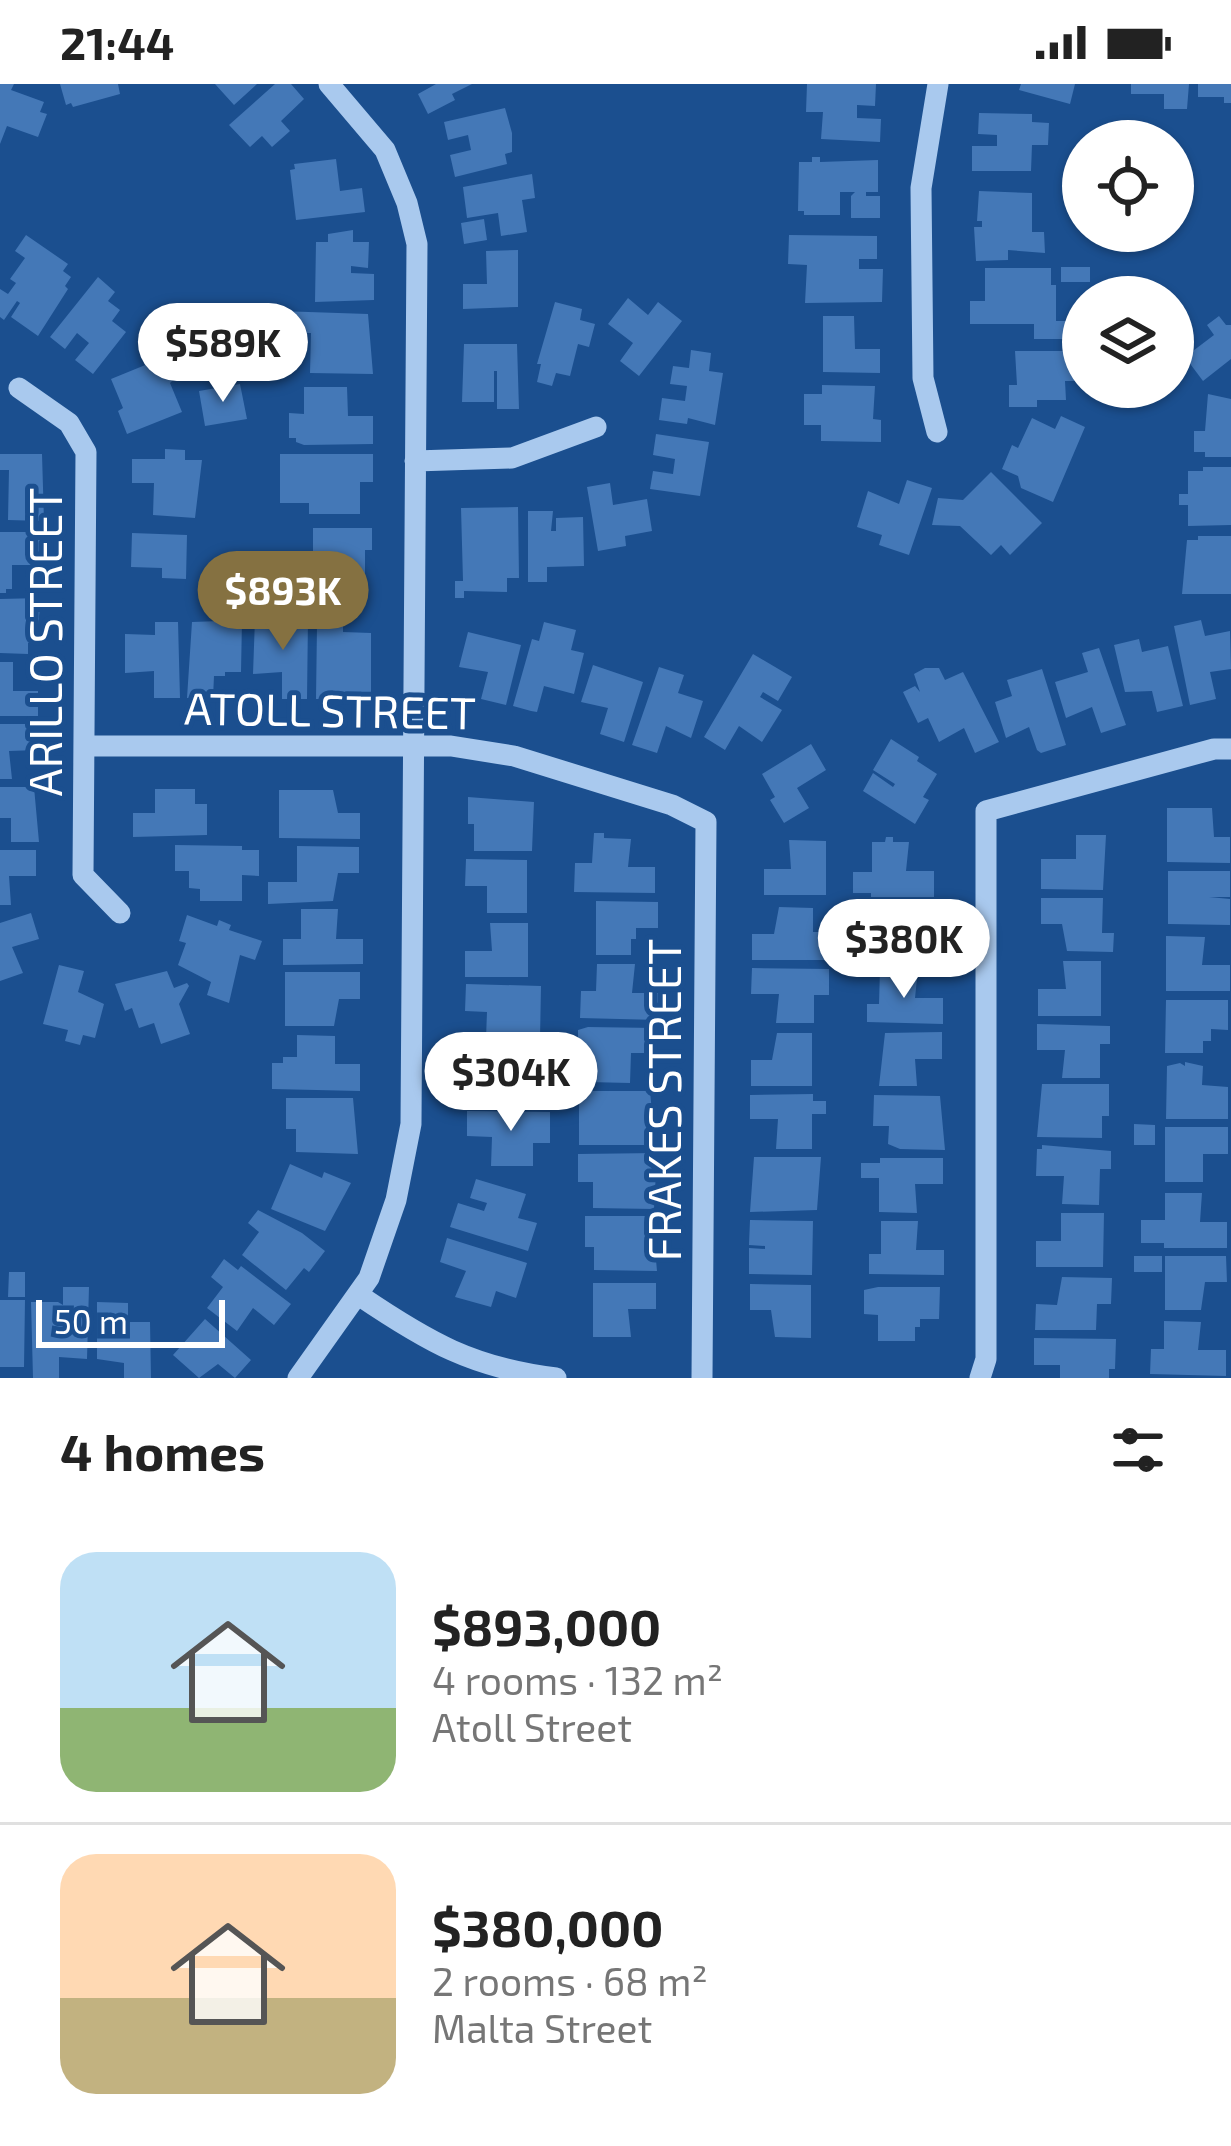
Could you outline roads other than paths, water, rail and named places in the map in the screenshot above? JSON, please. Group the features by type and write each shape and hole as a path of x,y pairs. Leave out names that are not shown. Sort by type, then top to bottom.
{"street":[{"path":"298,1378 360,1296 396,1200 411,1124 417,244 407,203 385,150 329,84"},
{"path":"937,432 923,378 921,188 938,84"},
{"name":"ARILLO STREET","path":"20,388 69,423 86,452 83,875 120,913"},
{"path":"416,461 512,458 596,427"},
{"name":"ATOLL STREET","path":"84,746 451,746 514,755 672,805 706,822"},
{"path":"980,1378 986,1360 986,812 1214,749 1231,749"},
{"name":"FRAKES STREET","path":"702,1378 706,822"},
{"path":"360,1296 436,1346 492,1367 556,1378"}]}
